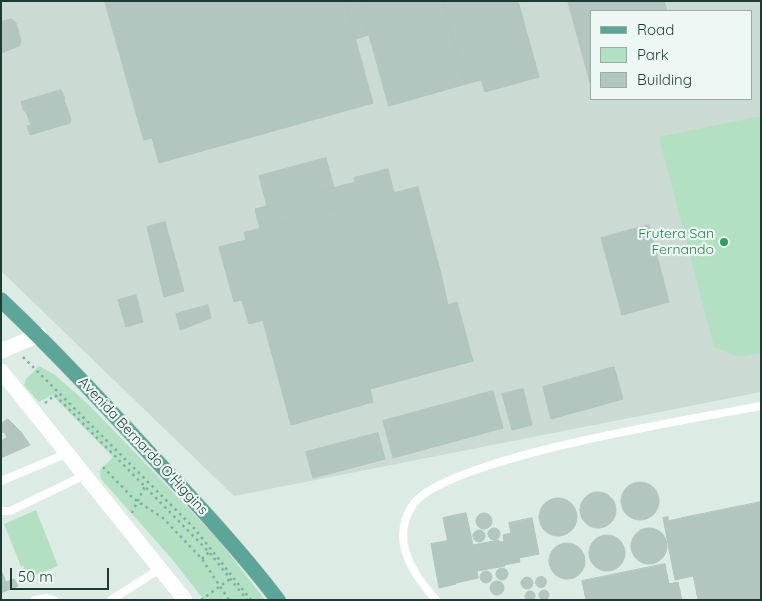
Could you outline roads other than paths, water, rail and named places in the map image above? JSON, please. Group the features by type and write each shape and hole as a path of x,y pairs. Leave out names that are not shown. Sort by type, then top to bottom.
{"main road":[{"name":"Avenida Bernardo O'Higgins","path":"1,300 39,335 195,502 254,568 278,600"}],"street":[{"path":"7,349 39,335"},
{"path":"1,372 68,452 185,600"}],"lane":[{"path":"436,600 416,578 406,558 402,539 405,522 412,505 423,494 477,469 579,441 761,406"},
{"path":"1,481 68,452"},
{"path":"1,511 15,508 86,475"},
{"path":"111,600 160,569"},
{"path":"35,600 46,598 54,600"}],"place":[{"name":"Frutera San Fernando","path":"724,242"}]}
